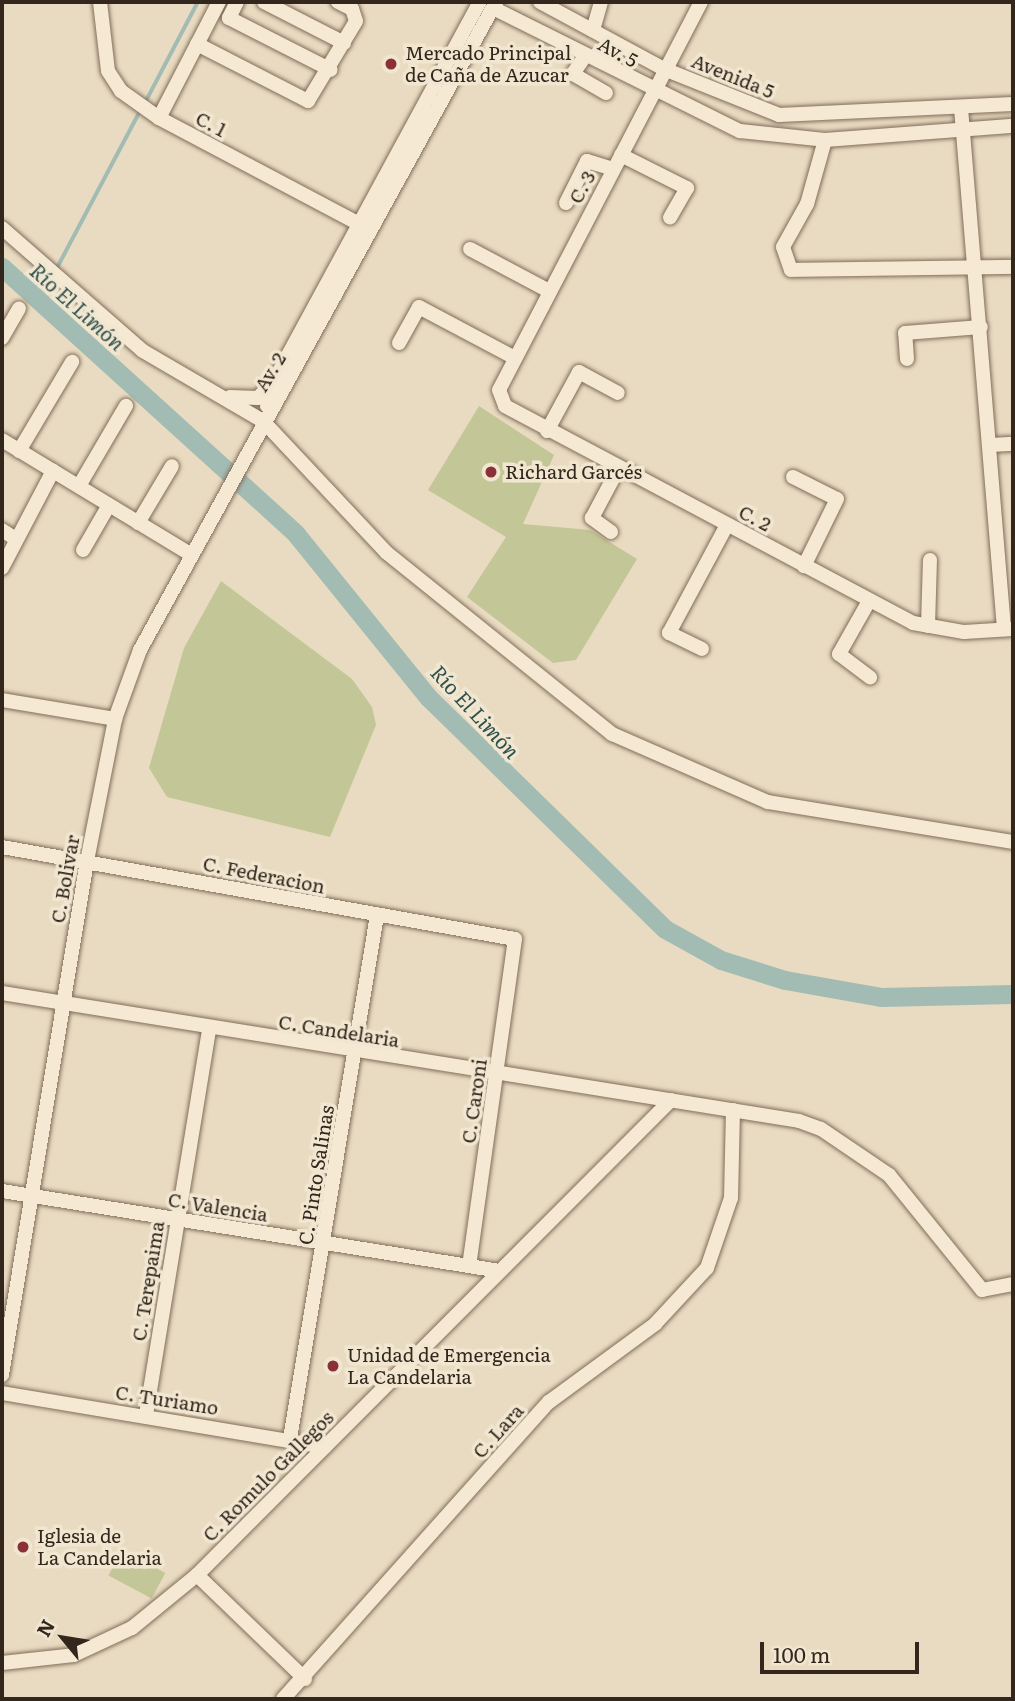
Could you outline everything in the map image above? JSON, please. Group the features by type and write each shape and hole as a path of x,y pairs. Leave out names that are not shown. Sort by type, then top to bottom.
{"street":[{"name":"C. 1","path":"100,2 108,71 121,92 159,118 364,226"},
{"path":"159,118 219,2"},
{"path":"237,2 229,18 331,70"},
{"path":"264,2 344,43"},
{"path":"197,44 308,101 331,70 357,16 338,2"},
{"name":"Avenida 5","path":"540,2 664,69 779,115 1013,104"},
{"path":"593,30 601,2"},
{"name":"C. 3","path":"499,390 652,91 701,2"},
{"name":"Av. 5","path":"489,4 652,91"},
{"name":"Av. 2","path":"263,421 275,379 489,4"},
{"path":"585,56 573,74 606,93"},
{"path":"652,91 740,131 825,140 1013,126"},
{"path":"961,108 966,129 991,445 1009,629"},
{"path":"825,140 807,204 783,247 791,270 976,270 1013,267"},
{"path":"621,155 687,188 670,218"},
{"path":"566,203 587,161 613,169"},
{"name":"Av. 2","path":"263,421 364,226"},
{"path":"2,228 105,322 175,374 224,397 263,421 387,553 612,734 768,802 1013,842"},
{"path":"470,249 550,290"},
{"path":"400,343 419,307 515,358"},
{"path":"2,338 19,309"},
{"path":"906,359 905,333 981,327"},
{"path":"19,451 72,362"},
{"path":"547,431 579,372 618,393"},
{"path":"224,397 258,398 275,379"},
{"name":"C. 2","path":"499,390 505,407 547,431 869,601 928,626 1009,629"},
{"path":"79,486 126,406"},
{"name":"C. Bolivar","path":"2,1375 87,861 115,719 140,650 263,421"},
{"path":"2,440 190,554"},
{"path":"991,445 1013,444"},
{"path":"138,523 172,466"},
{"path":"611,532 592,517 618,469"},
{"path":"2,568 53,471"},
{"path":"793,477 837,499 804,566"},
{"path":"83,550 109,505"},
{"path":"702,649 669,632 727,525"},
{"path":"2,530 16,539"},
{"path":"928,626 930,560"},
{"path":"869,601 839,654 870,677"},
{"path":"2,700 115,719"},
{"name":"C. Federacion","path":"2,847 518,942"},
{"name":"C. Pinto Salinas","path":"290,1439 325,1245 377,915"},
{"name":"C. Caroni","path":"469,1266 518,942"},
{"name":"C. Candelaria","path":"2,993 355,1054 799,1121 851,1146 916,1202 982,1290 1013,1284"},
{"name":"C. Terepaima","path":"146,1415 209,1029"},
{"name":"C. Romulo Gallegos","path":"2,1662 74,1655 132,1628 197,1574 671,1100"},
{"name":"C. Lara","path":"283,1699 304,1679 549,1402 655,1324 707,1268 729,1211 733,1110"},
{"name":"C. Valencia","path":"2,1191 500,1271"},
{"name":"C. Turiamo","path":"2,1393 290,1439 325,1447"},
{"path":"197,1574 304,1679"}],"green space":[{"path":"479,406 554,455 523,524 590,530 637,559 576,660 553,663 467,597 506,537 428,490"},
{"path":"221,581 352,679 372,707 376,725 330,837 167,797 149,768 184,648"},
{"path":"122,1550 165,1573 152,1599 108,1576"}],"waterway":[{"path":"147,99 198,2"},
{"path":"57,268 138,115"},
{"name":"Río El Limón","path":"2,267 296,534 429,698 665,929 721,960 785,980 881,997 1013,994"},
{"path":"40,301 49,284"}],"place":[{"name":"Mercado Principal de Caña de Azucar","path":"391,64"},
{"name":"Richard Garcés","path":"491,472"},
{"name":"Unidad de Emergencia La Candelaria","path":"333,1366"},
{"name":"Iglesia de La Candelaria","path":"23,1547"}]}
